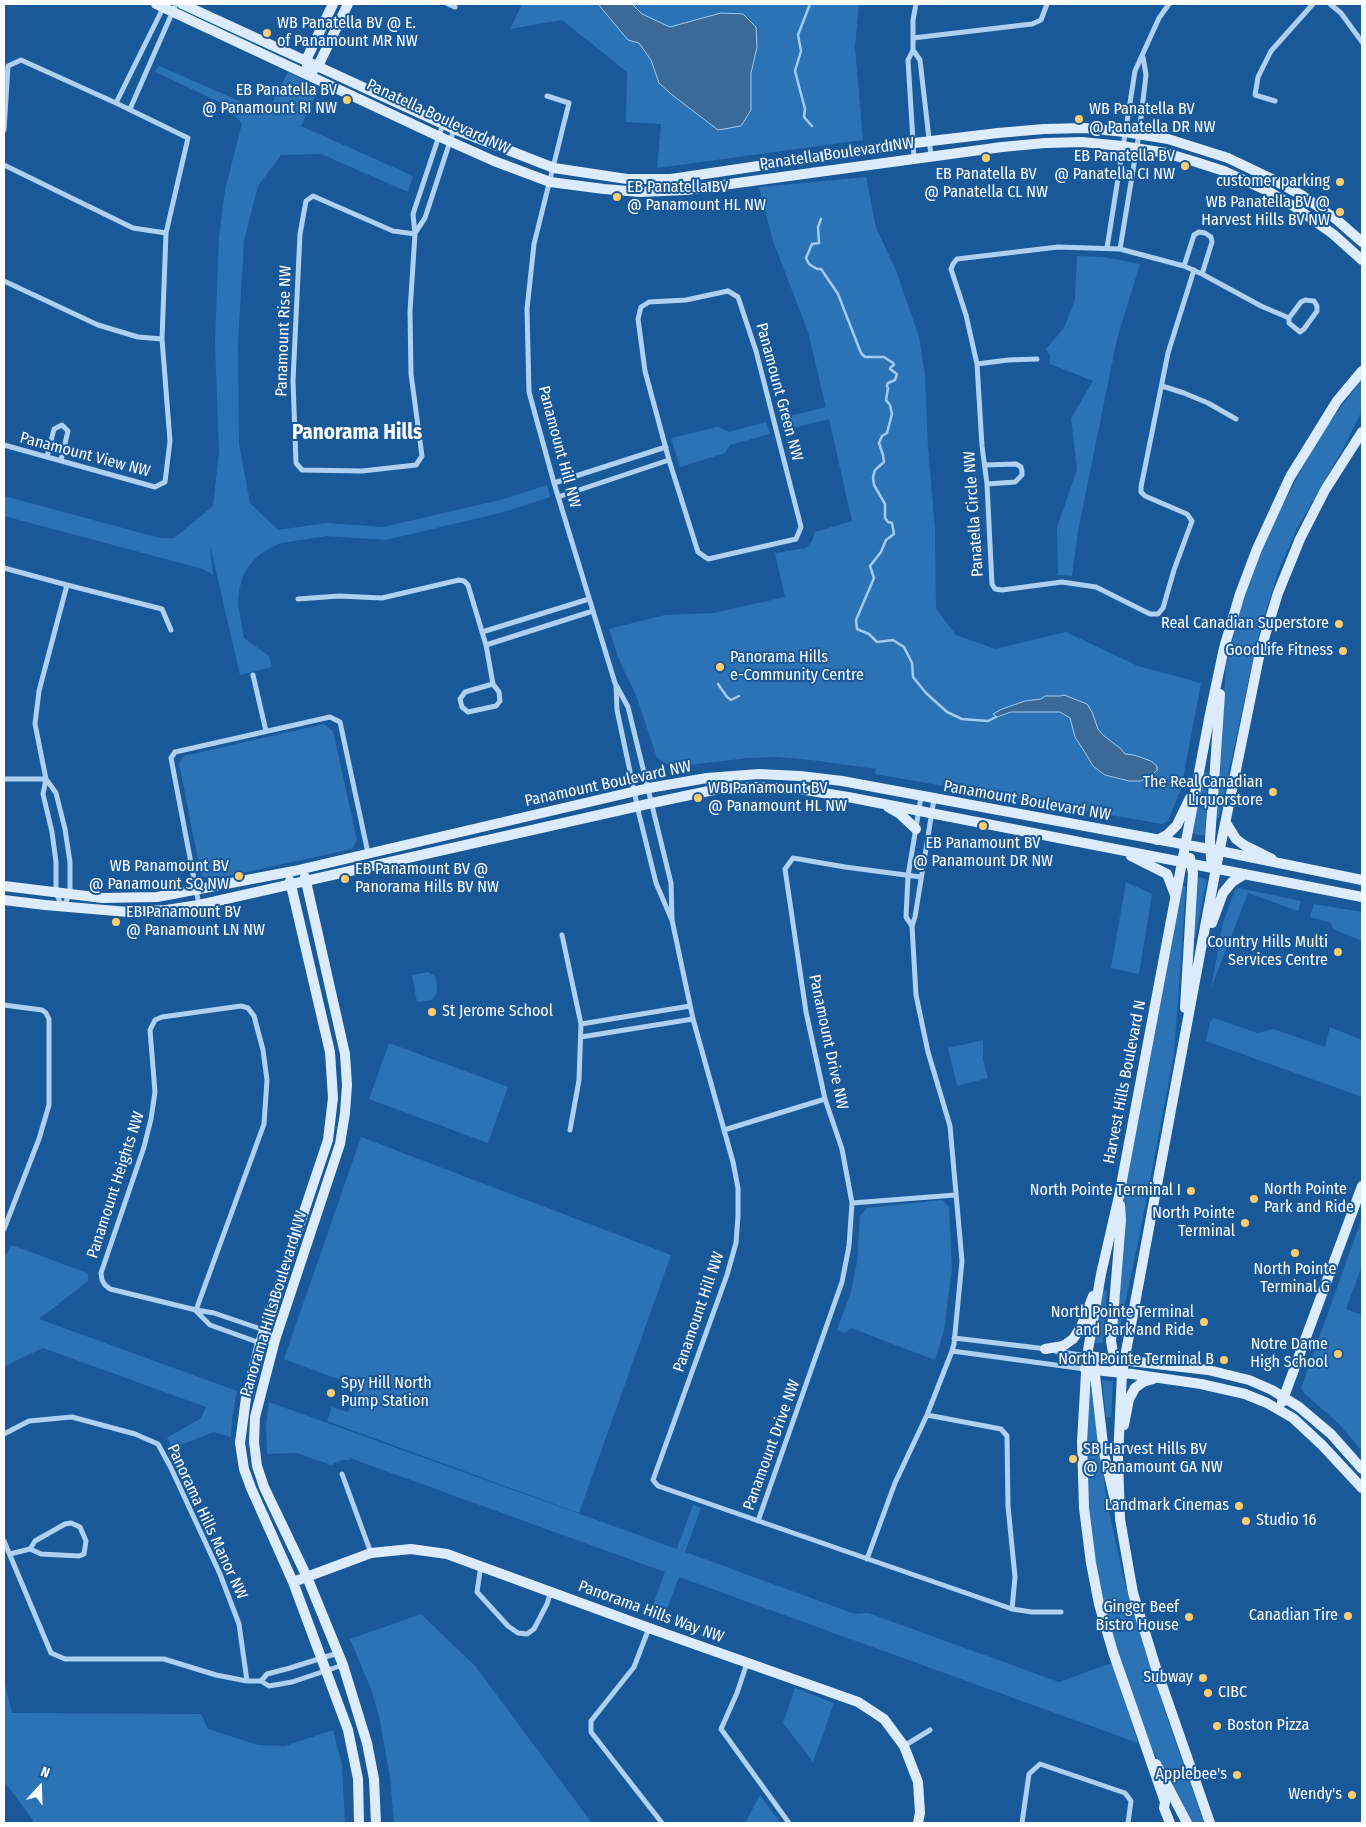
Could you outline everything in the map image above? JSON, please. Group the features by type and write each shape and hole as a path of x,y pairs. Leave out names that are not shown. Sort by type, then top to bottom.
{"street":[{"name":"Panatella Boulevard NW","path":"182,4 454,129 554,168 627,179 671,179 912,144 1044,129 1085,128 1168,139 1228,158 1302,196 1337,220 1362,242"},
{"path":"308,74 306,60 333,4"},
{"path":"308,74 318,66 348,4"},
{"path":"448,4 456,7"},
{"path":"914,158 908,60 913,50 916,4"},
{"path":"913,38 1032,24 1041,20 1047,4"},
{"path":"1107,248 1135,71 1159,18 1169,4"},
{"path":"1275,101 1255,94 1258,77 1271,51 1313,4"},
{"path":"1330,4 1341,13 1362,42"},
{"name":"Panatella Boulevard NW","path":"167,6 438,136 494,161 550,182 640,192 686,190 914,158 1045,143 1082,142 1137,148 1166,154 1224,171 1295,207 1334,234 1362,260"},
{"path":"116,102 167,6"},
{"path":"4,130 8,66 21,60 130,110 167,6"},
{"path":"913,50 920,60 931,156"},
{"path":"1120,249 1139,134 1146,75 1143,56"},
{"name":"Panamount Hill NW","path":"547,96 569,104 534,244 527,309 529,392 589,599 616,683 628,707 672,883 672,920 690,1006 734,1162 738,1188 736,1243 727,1275 653,1480 658,1486 758,1521"},
{"name":"Panamount View NW","path":"4,445 155,487 165,482 170,441 162,339 166,233 188,138 130,110"},
{"name":"Panamount Rise NW","path":"415,234 393,231 313,196 306,201 300,234 294,381 296,463 302,470 362,471 416,465 422,456 411,374 410,311 415,234 413,214 443,124"},
{"name":"Panamount Rise NW","path":"415,234 425,218 454,129"},
{"path":"4,165 133,228 166,233"},
{"path":"1184,266 1194,235 1199,232 1205,233 1211,237 1212,242 1202,274"},
{"name":"Panatella Circle NW","path":"1058,247 1120,249 1194,270 1168,353 1141,492 1145,496 1188,514 1192,521 1174,570 1163,608 1158,614 1150,614 1096,587 1062,582 1002,590 995,589 992,584 987,484 982,446 977,364 966,315 951,269 957,259 1058,247"},
{"path":"1194,270 1261,306 1289,318"},
{"path":"4,281 98,325 138,337 162,339"},
{"name":"Panamount Green NW","path":"728,291 738,297 756,351 801,527 796,539 708,559 698,552 669,460 645,371 638,319 641,307 649,302 686,300 728,291"},
{"path":"1311,300 1316,303 1317,311 1300,332 1289,323 1289,318 1301,302 1311,300"},
{"path":"977,364 1037,358"},
{"name":"Harvest Hills Boulevard N","path":"1170,1823 1164,1808 1165,1802 1113,1652 1099,1604 1091,1563 1084,1508 1082,1467 1090,1370 1087,1356 1101,1274 1119,1196 1176,896 1187,862 1185,845 1198,779 1222,663 1240,594 1257,549 1290,477 1337,402 1362,371"},
{"path":"1162,386 1208,403 1236,419"},
{"path":"47,457 54,429 62,425 68,432 61,460"},
{"path":"1215,850 1226,823 1255,671 1278,593 1294,554 1321,498 1362,432"},
{"path":"554,483 666,447"},
{"path":"558,497 669,460"},
{"path":"985,465 1016,464 1021,467 1022,471 1022,475 1015,482 987,484"},
{"path":"4,568 162,609 171,630"},
{"path":"298,599 339,596 382,598 459,580 464,582 468,585 486,645 493,684 499,692 500,701 496,706 468,712 462,707 460,699 465,692 493,684"},
{"path":"63,907 56,893 56,862 44,794 46,780 35,724 39,691 68,585"},
{"path":"483,635 589,599"},
{"path":"486,645 593,611"},
{"path":"1119,1359 1184,1047 1216,868 1215,850 1210,831 1222,663"},
{"path":"254,675 266,731"},
{"name":"Panamount Hill NW","path":"616,683 617,710 656,884 672,920"},
{"path":"199,905 171,758 175,752 266,731 330,717 340,722 371,867"},
{"name":"Panamount Boulevard NW","path":"4,886 102,898 157,897 302,869 649,788 707,778 759,774 842,781 1215,850 1284,865"},
{"path":"4,779 46,780"},
{"path":"1157,840 1167,835 1177,825 1198,779"},
{"path":"46,780 56,793 65,829 70,862 70,894 63,907"},
{"name":"Panamount Boulevard NW","path":"4,900 128,912 166,910 291,886 652,803 718,790 756,788 799,789 919,810 1362,897"},
{"path":"912,926 906,917 908,876 921,797"},
{"path":"867,1560 895,1483 926,1415 952,1351 962,1261 950,1126 928,1052 916,995 912,926 934,799"},
{"path":"883,804 900,814 916,829"},
{"path":"1226,823 1233,835 1244,845 1284,865 1362,880"},
{"path":"461,832 464,846"},
{"path":"1116,849 1167,874 1176,896"},
{"name":"Panamount Drive NW","path":"921,877 793,858 785,869 806,1012 825,1099 842,1149 852,1203 849,1246 842,1282 758,1521 1012,1609 1032,1612 1062,1612"},
{"path":"1184,1047 1193,873 1187,862"},
{"name":"Panorama Hills Boulevard NW","path":"302,869 345,1054 347,1085 340,1144 275,1340 255,1417 255,1450 257,1466 264,1487 307,1576 343,1665 367,1743 374,1779 376,1823"},
{"name":"Panorama Hills Boulevard NW","path":"288,872 330,1052 333,1098 328,1140 260,1343 246,1398 240,1443 244,1469 251,1488 293,1582 348,1730 358,1779 359,1823"},
{"path":"1199,964 1223,893 1232,882 1245,874"},
{"path":"562,935 581,1024 579,1080 570,1130"},
{"path":"4,1005 42,1010 49,1019 49,1105 39,1139 4,1229"},
{"name":"Panamount Heights NW","path":"196,1310 264,1124 267,1080 263,1050 254,1016 248,1008 241,1006 162,1017 155,1020 150,1030 155,1092 151,1119 144,1146 101,1273 102,1280 110,1289 196,1310 214,1313 264,1330 275,1340"},
{"path":"581,1024 690,1006"},
{"path":"581,1037 693,1019"},
{"path":"724,1130 825,1099"},
{"path":"1279,1410 1362,1186"},
{"path":"852,1203 955,1195"},
{"path":"1119,1196 1121,1220 1111,1341 1119,1359 1122,1373 1118,1458 1120,1519"},
{"path":"1045,1349 1063,1346 1073,1339 1081,1327 1101,1274"},
{"name":"Panamount Heights NW","path":"196,1310 210,1325 260,1343"},
{"path":"954,1338 1119,1359 1230,1375 1249,1380 1285,1397 1299,1407 1330,1434 1362,1469"},
{"path":"260,1343 275,1340"},
{"path":"952,1351 1225,1388 1245,1394 1293,1418 1362,1488"},
{"path":"1090,1370 1104,1453 1120,1519 1133,1593 1210,1823"},
{"path":"1118,1458 1127,1408 1132,1393 1138,1384 1155,1378"},
{"path":"926,1415 1001,1429 1007,1436 1008,1506 1015,1577 1012,1609"},
{"name":"Panorama Hills Manor NW","path":"4,1434 29,1421 72,1417 135,1434 158,1444 224,1582 239,1624 247,1681"},
{"path":"342,1474 371,1553"},
{"path":"10,1554 30,1549 41,1554 79,1556 84,1554 86,1541 80,1527 71,1523 65,1524 35,1541 30,1549"},
{"path":"4,1541 52,1653 65,1659 164,1659 216,1675 247,1681 261,1681 270,1686 292,1682 343,1665"},
{"name":"Panorama Hills Way NW","path":"293,1582 371,1553 411,1549 447,1554 858,1702 884,1719 904,1746 918,1782 920,1813 918,1823"},
{"path":"481,1565 477,1592 508,1626 518,1632 527,1634 534,1629 547,1604 551,1591"},
{"path":"649,1628 634,1667 591,1721 591,1732 662,1823"},
{"path":"261,1681 267,1674 338,1653"},
{"path":"747,1662 737,1693 721,1729 789,1823"},
{"path":"904,1746 930,1730"},
{"path":"1146,1746 1187,1823"},
{"path":"1022,1823 1029,1774 1040,1764 1125,1793 1131,1801 1128,1823"},
{"path":"1164,1808 1165,1823"}],"shaded area":[{"path":"522,4 859,4 855,47 863,140 657,168 661,124 626,122 627,72 562,20 510,29"},
{"path":"598,4 632,4 642,14 670,27 721,13 743,14 756,27 757,47 751,73 751,110 741,126 718,130 671,94 659,83 651,60 639,43 628,40"},
{"path":"159,66 267,113 288,72 319,88 301,126 413,176 408,192 321,154 281,155 258,186 244,241 238,343 239,444 250,503 278,530 326,523 383,527 500,500 547,485 550,497 504,512 386,540 327,536 281,543 270,548 251,563 243,575 238,604 244,638 269,656 272,667 240,675 210,545 213,575 203,569 4,516 4,496 160,538 174,538 213,506 219,452 215,342 219,237 225,190 242,123 219,102 155,72"},
{"path":"866,177 876,228 895,268 919,337 925,375 928,447 935,531 936,609 956,635 995,649 1066,632 1138,666 1201,683 1181,789 1168,821 1162,824 875,774 876,769 811,760 778,757 748,758 672,767 657,758 637,698 618,657 609,629 665,615 713,613 785,597 775,553 806,548 812,541 815,532 852,521 829,419 785,430 781,418 826,407 808,332 773,241 759,187"},
{"path":"1077,256 1104,257 1140,264 1117,339 1078,531 1072,576 1058,575 1057,527 1077,470 1071,418 1093,381 1050,364 1050,355 1046,349 1064,328 1075,299"},
{"path":"1362,379 1362,410 1344,447 1297,528 1277,575 1257,641 1219,818 1216,818 1226,666 1245,591 1268,533 1318,438"},
{"path":"766,422 770,434 730,445 725,453 680,467 671,438 718,427 729,432"},
{"path":"1064,695 1087,704 1098,729 1125,754 1151,761 1157,766 1157,770 1141,781 1129,781 1105,775 1093,766 1075,737 1070,718 1060,712 1011,712 997,717 993,714 1025,701 1041,699 1045,696"},
{"path":"324,724 333,731 357,840 352,849 210,880 201,875 179,763 184,756"},
{"path":"1205,771 1207,773 1205,836 1191,833"},
{"path":"1200,877 1207,880 1195,938 1193,938 1197,879"},
{"path":"1126,882 1152,894 1139,974 1111,968"},
{"path":"1182,886 1186,887 1174,1054 1139,1238 1118,1336 1115,1335 1124,1193"},
{"path":"1239,888 1301,901 1298,911 1248,893 1211,988 1223,923 1235,890"},
{"path":"1314,904 1362,912 1362,941 1333,929 1331,923 1310,917"},
{"path":"428,972 436,977 437,992 432,1000 417,1002 412,975"},
{"path":"1214,1018 1258,1033 1273,1029 1325,1047 1330,1027 1362,1040 1362,1097 1206,1041 1210,1022"},
{"path":"983,1040 983,1060 988,1078 957,1086 948,1048"},
{"path":"389,1043 508,1087 488,1143 369,1099"},
{"path":"361,1137 671,1255 579,1513 327,1421 332,1407 348,1412 357,1386 284,1359"},
{"path":"942,1200 949,1207 952,1268 944,1330 935,1360 851,1328 845,1333 837,1330 851,1292 857,1262 860,1216 867,1208"},
{"name":"Notre Dame High School","path":"1362,1218 1362,1266 1346,1309 1362,1315 1362,1451 1339,1424 1305,1394 1301,1388"},
{"path":"11,1245 88,1273 88,1281 39,1319 237,1391 231,1437 214,1432 170,1449 170,1443 167,1438 201,1418 206,1407 43,1348 4,1368 4,1255 8,1252"},
{"path":"1103,1290 1107,1291 1103,1343 1093,1343"},
{"path":"1102,1380 1113,1381 1111,1417 1106,1418"},
{"path":"1087,1391 1092,1391 1107,1502 1123,1576 1164,1709 1204,1823 1192,1823 1147,1740 1101,1597 1086,1497"},
{"path":"269,1402 677,1549 693,1505 701,1508 685,1552 855,1614 868,1613 1059,1682 1112,1663 1138,1743 679,1577 663,1620 649,1616 665,1572 350,1458 349,1460 342,1460 331,1465 296,1453 267,1454 266,1425"},
{"path":"421,1614 475,1666 592,1823 394,1823 390,1777 379,1716 371,1689 350,1639"},
{"path":"4,1680 12,1713 201,1714 208,1729 258,1745 285,1746 333,1730 342,1765 345,1823 33,1823 33,1820 4,1781"},
{"path":"795,1688 834,1703 813,1762 783,1723"},
{"path":"760,1795 780,1823 745,1823"}],"waterway":[{"path":"810,4 798,35 801,51 795,71 805,109 804,117 812,126"},
{"path":"821,219 818,227 819,243 812,244 806,258 809,264 817,269 821,269 838,294 861,353 865,357 884,357 893,363 894,365 890,369 897,374 895,380 888,383 887,386 886,400 890,405 892,414 887,433 882,436 879,443 884,462 875,470 873,477 874,485 885,504 885,518 888,522 892,523 894,534 886,540 881,552 870,566 874,578 856,620 857,629 869,634 877,642 893,640 904,647 912,663 913,677 926,693 947,712 962,719 988,721 996,717"},
{"path":"718,684 731,700 739,696"}],"place":[{"name":"WB Panatella BV @ E. of Panamount MR NW","path":"267,33"},
{"name":"EB Panatella BV @ Panamount RI NW","path":"347,100"},
{"name":"WB Panatella BV @ Panatella DR NW","path":"1079,119"},
{"name":"EB Panatella BV @ Panatella CL NW","path":"986,158"},
{"name":"EB Panatella BV @ Panatella CI NW","path":"1185,166"},
{"name":"customer parking","path":"1340,182"},
{"name":"EB Panatella BV @ Panamount HL NW","path":"617,197"},
{"name":"WB Panatella BV @ Harvest Hills BV NW","path":"1340,212"},
{"name":"Real Canadian Superstore","path":"1339,624"},
{"name":"GoodLife Fitness","path":"1343,651"},
{"name":"Panorama Hills e-Community Centre","path":"720,667"},
{"name":"The Real Canadian Liquorstore","path":"1273,792"},
{"name":"WB Panamount BV @ Panamount HL NW","path":"698,798"},
{"name":"EB Panamount BV @ Panamount DR NW","path":"983,826"},
{"name":"WB Panamount BV @ Panamount SQ NW","path":"239,876"},
{"name":"EB Panamount BV @ Panorama Hills BV NW","path":"345,879"},
{"name":"EB Panamount BV @ Panamount LN NW","path":"116,922"},
{"name":"Country Hills Multi Services Centre","path":"1338,952"},
{"name":"St Jerome School","path":"432,1012"},
{"name":"North Pointe Terminal I","path":"1191,1191"},
{"name":"North Pointe Park and Ride","path":"1254,1199"},
{"name":"North Pointe Terminal","path":"1245,1223"},
{"name":"North Pointe Terminal G","path":"1295,1253"},
{"name":"North Pointe Terminal and Park and Ride","path":"1204,1322"},
{"name":"Notre Dame High School","path":"1338,1354"},
{"name":"North Pointe Terminal B","path":"1224,1360"},
{"name":"Spy Hill North Pump Station","path":"331,1393"},
{"name":"SB Harvest Hills BV @ Panamount GA NW","path":"1073,1459"},
{"name":"Landmark Cinemas","path":"1239,1506"},
{"name":"Studio 16","path":"1246,1521"},
{"name":"Canadian Tire","path":"1348,1616"},
{"name":"Ginger Beef Bistro House","path":"1189,1617"},
{"name":"Subway","path":"1203,1678"},
{"name":"CIBC","path":"1208,1693"},
{"name":"Boston Pizza","path":"1217,1726"},
{"name":"Applebee's","path":"1237,1775"},
{"name":"Wendy's","path":"1352,1795"}],"district":[{"name":"Panorama Hills","path":"357,433"}]}
